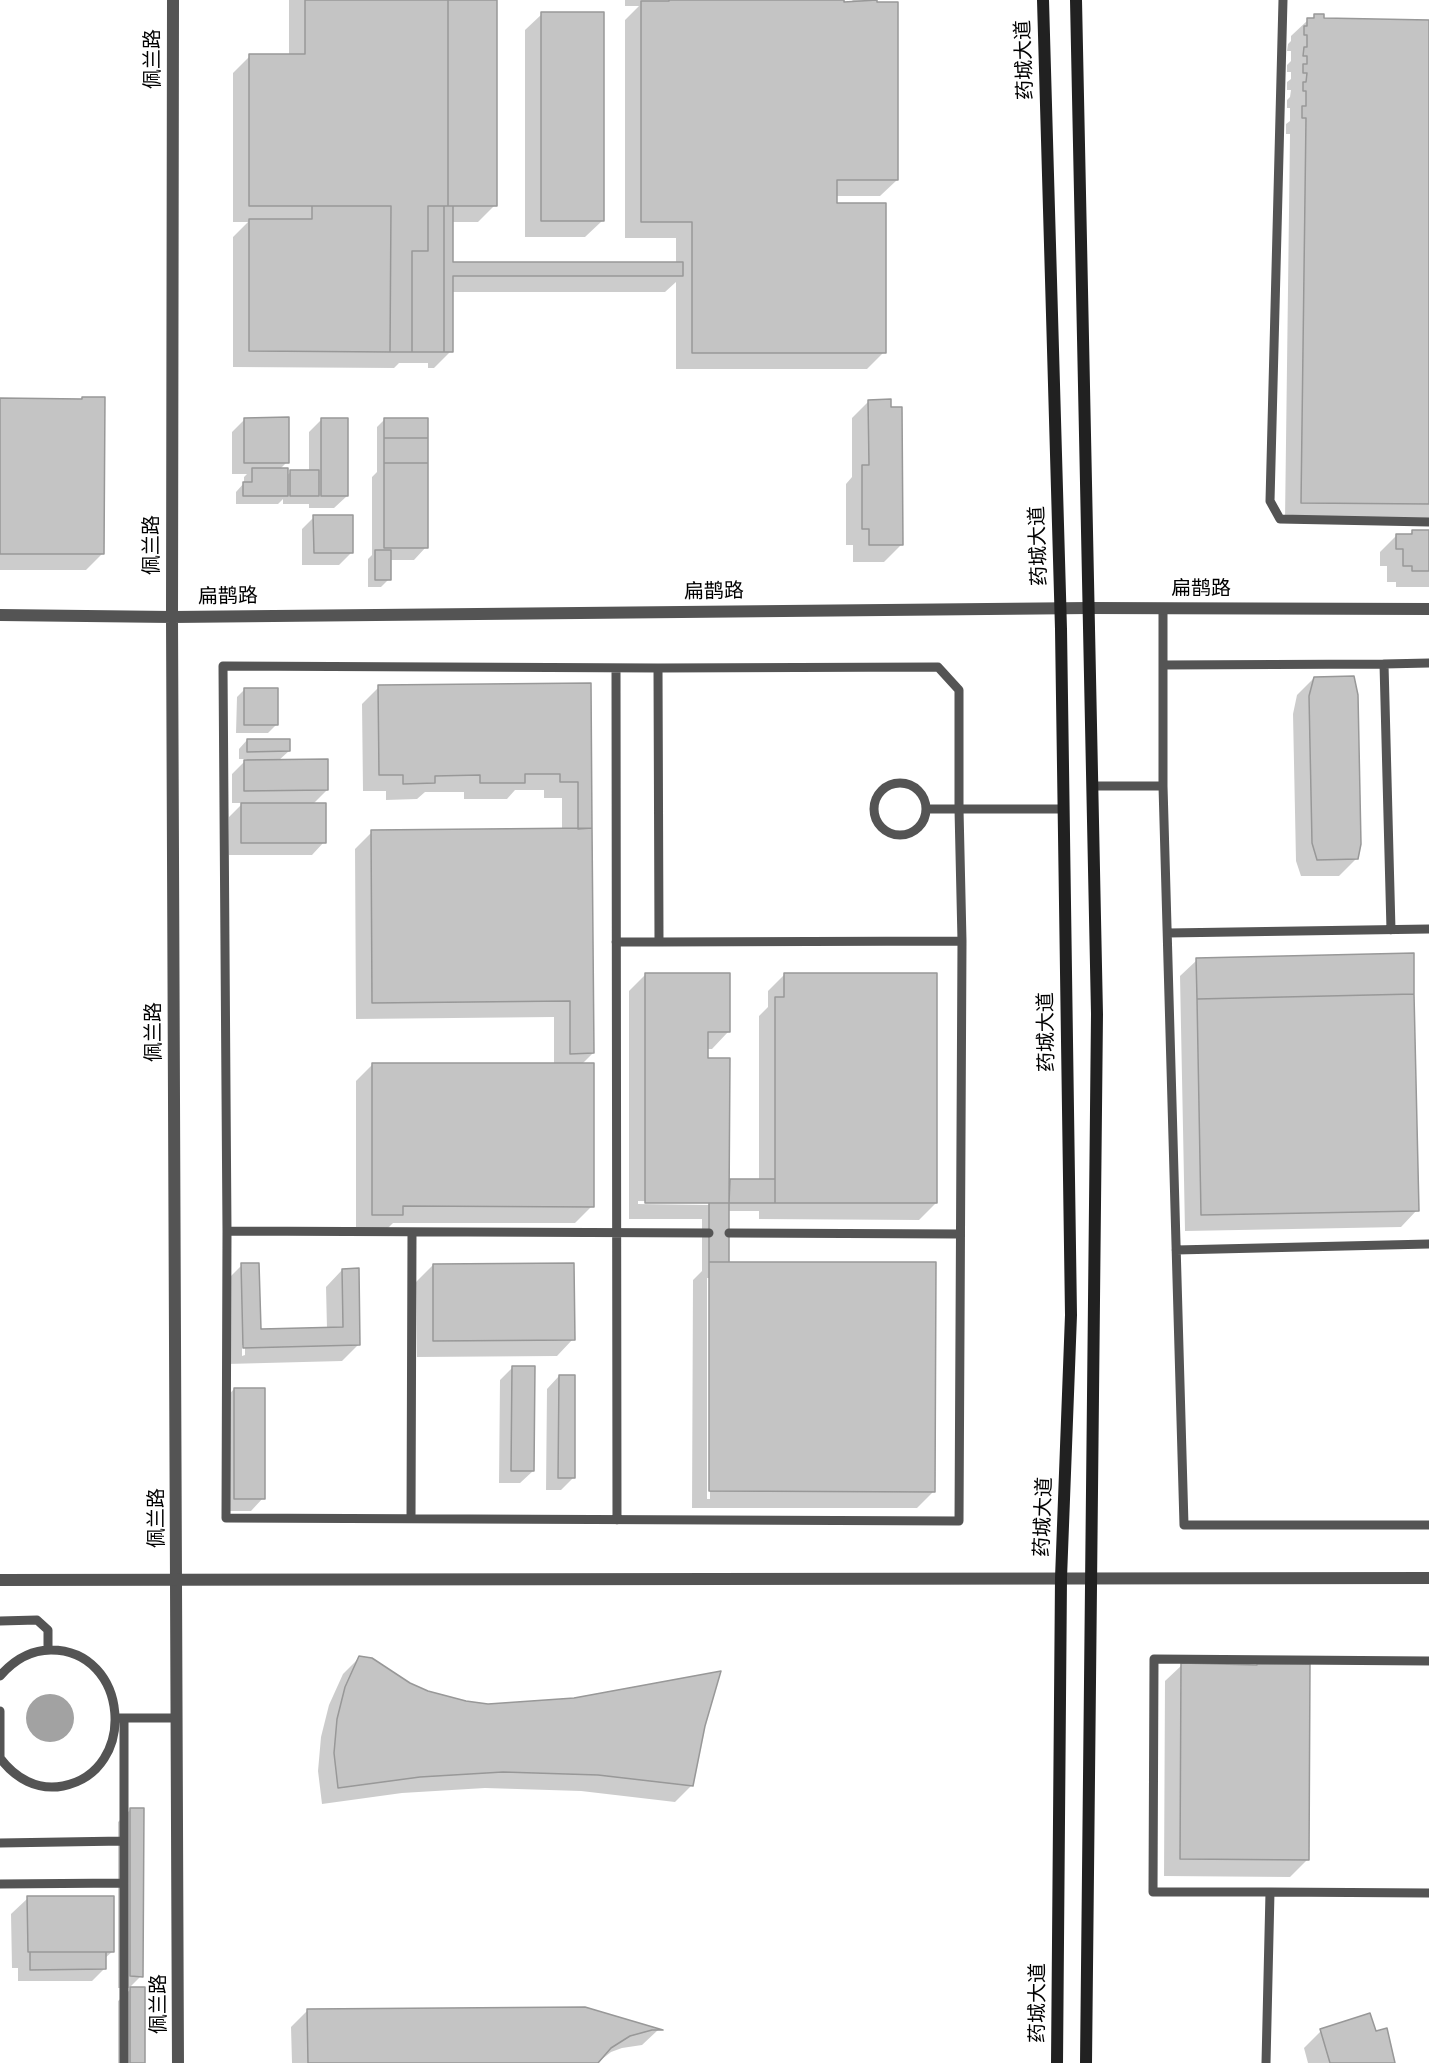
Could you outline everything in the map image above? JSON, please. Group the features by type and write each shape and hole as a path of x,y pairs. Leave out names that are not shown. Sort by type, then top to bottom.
{"main road":[{"name":"药城大道","path":"1043,0 1060,609 1071,1315 1061,1578 1058,2063"},
{"path":"1076,0 1097,1014 1086,2063"}],"street":[{"name":"佩兰路","path":"173,0 172,617 178,2063"},
{"name":"扁鹊路","path":"0,615 172,617 1089,608 1429,609"},
{"path":"0,1580 1429,1578"}],"lane":[{"path":"1283,0 1270,501 1280,519 1429,522"},
{"path":"1163,608 1163,786 1184,1525 1429,1525"},
{"path":"1163,665 1429,663"},
{"path":"1384,664 1390,930"},
{"path":"223,666 616,668 938,667 959,690 962,941 959,1521 226,1518 227,1231 223,666"},
{"path":"616,668 617,1520"},
{"path":"658,668 659,942"},
{"path":"900,783 916,788 925,801 927,809 922,825 908,835 900,836 892,835 879,825 874,809 875,801 885,788 900,783"},
{"path":"1092,786 1163,786"},
{"path":"927,809 1064,808"},
{"path":"1168,933 1429,929"},
{"path":"616,942 962,941"},
{"path":"227,1231 709,1233"},
{"path":"411,1519 412,1232"},
{"path":"729,1233 960,1234"},
{"path":"1176,1250 1429,1244"},
{"path":"0,1621 37,1620 48,1630 48,1650"},
{"path":"0,1677 7,1668 26,1655 60,1650 82,1658 101,1674 119,1718 124,1841 124,2063"},
{"path":"1429,1661 1154,1659 1153,1892 1429,1893"},
{"path":"0,1711 0,1758 15,1775 35,1785 46,1787 65,1786 82,1780 101,1765 112,1743 119,1718"},
{"path":"119,1718 177,1718"},
{"path":"0,1843 124,1841"},
{"path":"0,1884 124,1883"},
{"path":"1266,2063 1270,1893"}],"shaded area":[{"path":"50,1694 67,1701 74,1718 67,1735 50,1742 33,1735 26,1718 33,1701"}],"building":[{"path":"305,0 448,0 448,206 428,206 428,251 412,251 412,352 390,352 391,206 249,206 249,54 305,54"},
{"path":"448,0 497,0 497,206 448,206"},
{"path":"844,0 844,2 877,0 877,2 898,2 898,180 837,180 837,203 886,203 886,353 692,353 692,222 641,222 641,1"},
{"path":"541,12 604,12 604,221 541,221"},
{"path":"1314,14 1324,14 1324,18 1429,20 1429,504 1301,503 1306,118 1302,118 1302,106 1306,106 1306,91 1303,91 1303,82 1306,82 1307,73 1303,73 1303,64 1307,64 1307,56 1303,56 1304,47 1307,47 1304,26 1307,26 1307,18 1314,18"},
{"path":"312,206 391,206 390,352 249,351 249,219 312,219"},
{"path":"428,206 444,206 444,352 412,352 412,251 428,251"},
{"path":"444,206 453,206 453,262 683,262 683,276 453,276 453,352 444,352"},
{"path":"82,397 105,397 104,554 0,554 0,398 82,399"},
{"path":"891,399 891,407 902,407 903,545 869,545 869,529 862,529 862,465 869,465 868,400"},
{"path":"289,417 289,463 244,463 244,418"},
{"path":"321,418 348,418 348,496 321,496"},
{"path":"384,418 428,418 428,438 384,438"},
{"path":"384,438 428,438 428,463 384,463"},
{"path":"384,463 428,463 428,548 384,548"},
{"path":"252,468 288,468 288,496 243,496 243,482 252,482"},
{"path":"290,470 319,470 319,496 290,496"},
{"path":"313,515 353,515 353,553 314,553"},
{"path":"1412,530 1429,530 1429,571 1412,571 1412,566 1403,566 1403,549 1396,549 1396,534 1412,534"},
{"path":"375,550 391,550 391,580 375,580"},
{"path":"1354,676 1358,695 1361,844 1358,859 1317,860 1312,843 1309,696 1314,677"},
{"path":"591,683 592,828 578,829 578,782 560,782 560,774 525,774 525,783 480,783 480,775 435,776 435,783 403,784 403,775 379,775 378,685"},
{"path":"244,688 278,688 278,725 244,725"},
{"path":"247,739 290,739 290,751 247,752"},
{"path":"328,759 328,790 244,791 244,760"},
{"path":"241,803 326,803 326,843 241,843"},
{"path":"592,828 594,1053 570,1054 570,1001 372,1003 371,830"},
{"path":"1414,953 1414,994 1197,999 1196,958"},
{"path":"645,973 730,973 730,1032 708,1032 708,1058 730,1058 729,1203 645,1203"},
{"path":"784,973 937,973 937,1203 775,1203 775,997 784,997"},
{"path":"1414,994 1419,1211 1201,1215 1197,999"},
{"path":"372,1063 594,1063 594,1207 403,1206 403,1215 372,1215"},
{"path":"730,1179 775,1179 775,1203 729,1203"},
{"path":"709,1203 729,1203 729,1262 709,1262"},
{"path":"709,1262 936,1262 935,1492 709,1491"},
{"path":"241,1263 259,1263 261,1329 343,1327 342,1269 359,1268 360,1345 243,1348"},
{"path":"574,1263 575,1340 433,1341 433,1264"},
{"path":"512,1366 535,1366 534,1471 511,1471"},
{"path":"559,1375 575,1375 575,1478 558,1478"},
{"path":"234,1388 265,1388 265,1499 234,1499"},
{"path":"359,1656 372,1658 410,1683 428,1691 488,1704 574,1698 721,1671 705,1726 693,1786 598,1775 503,1772 420,1777 338,1788 334,1753 337,1719 345,1687"},
{"path":"1181,1663 1310,1664 1309,1860 1180,1859"},
{"path":"130,1808 144,1808 143,1977 130,1976"},
{"path":"27,1896 114,1896 114,1952 28,1952"},
{"path":"30,1952 106,1952 106,1969 30,1970"},
{"path":"130,1987 145,1987 145,2063 130,2063"},
{"path":"585,2007 663,2030 652,2030 630,2036 611,2048 598,2063 308,2063 307,2009"},
{"path":"1370,2013 1376,2031 1387,2028 1395,2063 1330,2063 1320,2029"}]}
